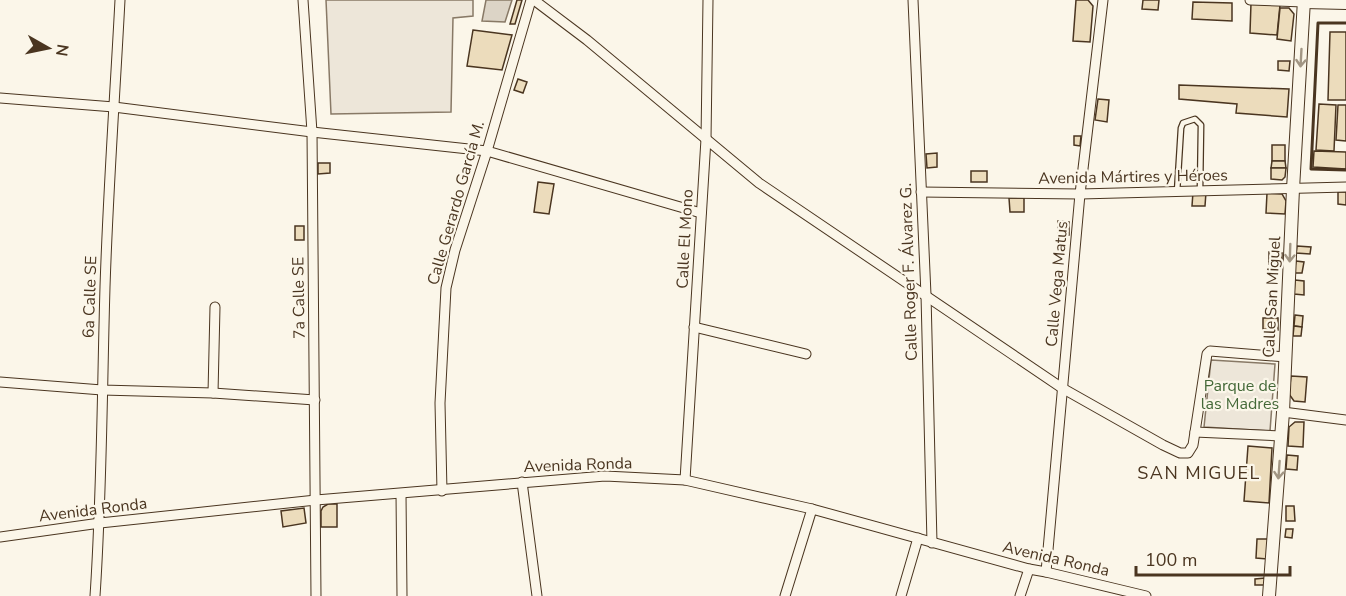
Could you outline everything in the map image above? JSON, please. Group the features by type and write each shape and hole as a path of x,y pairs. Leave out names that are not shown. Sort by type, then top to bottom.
{"street":[{"name":"6a Calle SE","path":"95,596 100,523 106,249 120,0"},
{"name":"7a Calle SE","path":"303,0 312,132 316,596"},
{"path":"532,0 587,40 759,183 1062,388 1163,446 1180,453 1188,453 1193,445 1207,354 1210,351 1286,357"},
{"name":"Calle Gerardo García M.","path":"442,490 440,403 446,288 455,250 532,0"},
{"name":"Calle El Mono","path":"685,480 706,139 708,0"},
{"name":"Calle Roger F. Álvarez G.","path":"913,0 926,295 932,543"},
{"name":"Calle Vega Matus","path":"1046,572 1080,194 1103,0"},
{"path":"1250,0 1346,3"},
{"name":"Calle San Miguel","path":"1269,596 1283,412 1304,1"},
{"path":"0,98 114,107 486,151 701,213"},
{"name":"Avenida Mártires y Héroes","path":"921,192 1080,194 1346,187"},
{"path":"213,393 215,307"},
{"path":"694,327 806,354"},
{"path":"0,382 102,390 213,393 315,400"},
{"path":"1283,412 1346,420"},
{"path":"1195,432 1281,436"},
{"name":"Avenida Ronda","path":"0,537 100,523 522,482 605,476 685,480 812,508 1029,569 1146,596"},
{"path":"522,482 537,596"},
{"path":"401,494 402,596"},
{"path":"785,596 812,508"},
{"path":"901,596 918,538"},
{"path":"1020,596 1029,569"}],"lane":[{"path":"1177,192 1181,128 1183,123 1195,119 1201,125 1200,191"}],"green space":[{"path":"326,0 473,0 473,16 453,18 451,112 331,114"},
{"name":"Parque de las Madres","path":"1211,360 1275,364 1270,431 1204,427"}],"shaded area":[{"path":"486,0 512,0 505,22 482,21"}],"building":[{"path":"517,0 522,0 515,24 510,24"},
{"path":"1076,0 1088,0 1093,6 1090,42 1073,41"},
{"path":"1143,0 1159,0 1158,10 1142,9"},
{"path":"1193,2 1232,3 1232,21 1192,19"},
{"path":"1251,3 1280,5 1277,35 1250,33"},
{"path":"1280,8 1289,8 1294,14 1291,41 1277,39"},
{"path":"473,30 512,35 502,70 467,66"},
{"path":"1330,32 1346,32 1346,100 1328,100"},
{"path":"1278,61 1290,61 1289,71 1278,70"},
{"path":"518,79 527,82 523,93 514,90"},
{"path":"1179,85 1289,89 1287,117 1236,113 1237,104 1179,99"},
{"path":"1098,99 1109,100 1107,122 1095,120"},
{"path":"1319,104 1336,105 1334,151 1316,150"},
{"path":"1338,105 1346,105 1346,141 1336,140"},
{"path":"1074,136 1081,136 1080,146 1074,145"},
{"path":"1272,145 1285,145 1285,161 1272,161"},
{"path":"1314,151 1346,152 1346,169 1313,167"},
{"path":"937,153 937,167 927,168 926,154"},
{"path":"1272,161 1285,161 1286,168 1271,168"},
{"path":"318,163 330,163 330,173 318,174"},
{"path":"1271,168 1286,168 1285,177 1282,180 1271,179"},
{"path":"971,171 987,171 987,182 971,182"},
{"path":"538,182 554,184 549,214 534,212"},
{"path":"1193,192 1206,192 1205,206 1192,206"},
{"path":"1338,192 1346,192 1346,205 1338,204"},
{"path":"1267,193 1282,194 1286,201 1285,214 1266,213"},
{"path":"1009,198 1024,198 1024,212 1010,212"},
{"path":"1058,221 1069,222 1069,235 1058,235"},
{"path":"295,226 304,226 304,240 295,240"},
{"path":"1297,246 1311,247 1310,254 1296,253"},
{"path":"1269,252 1282,253 1282,265 1269,264"},
{"path":"1296,261 1304,262 1302,273 1294,273"},
{"path":"1295,280 1304,281 1304,295 1294,294"},
{"path":"1295,315 1303,316 1302,327 1294,326"},
{"path":"1263,318 1278,318 1278,330 1263,329"},
{"path":"1294,326 1302,327 1301,336 1293,336"},
{"path":"1291,376 1307,377 1305,402 1294,401 1289,394"},
{"path":"1295,422 1304,422 1303,447 1288,446 1289,427"},
{"path":"1248,446 1272,448 1269,503 1244,501"},
{"path":"1287,455 1298,456 1297,470 1286,469"},
{"path":"328,504 337,504 337,527 321,527 321,511"},
{"path":"1286,506 1294,506 1295,521 1286,521"},
{"path":"304,508 306,523 283,527 281,511"},
{"path":"1286,529 1293,529 1292,538 1285,537"},
{"path":"1257,539 1268,539 1267,559 1256,558"},
{"path":"1265,578 1265,585 1255,585 1255,579"}],"wall":[{"path":"1346,23 1318,23 1311,169 1346,170"}],"district":[{"name":"SAN MIGUEL","path":"1199,473"}]}
